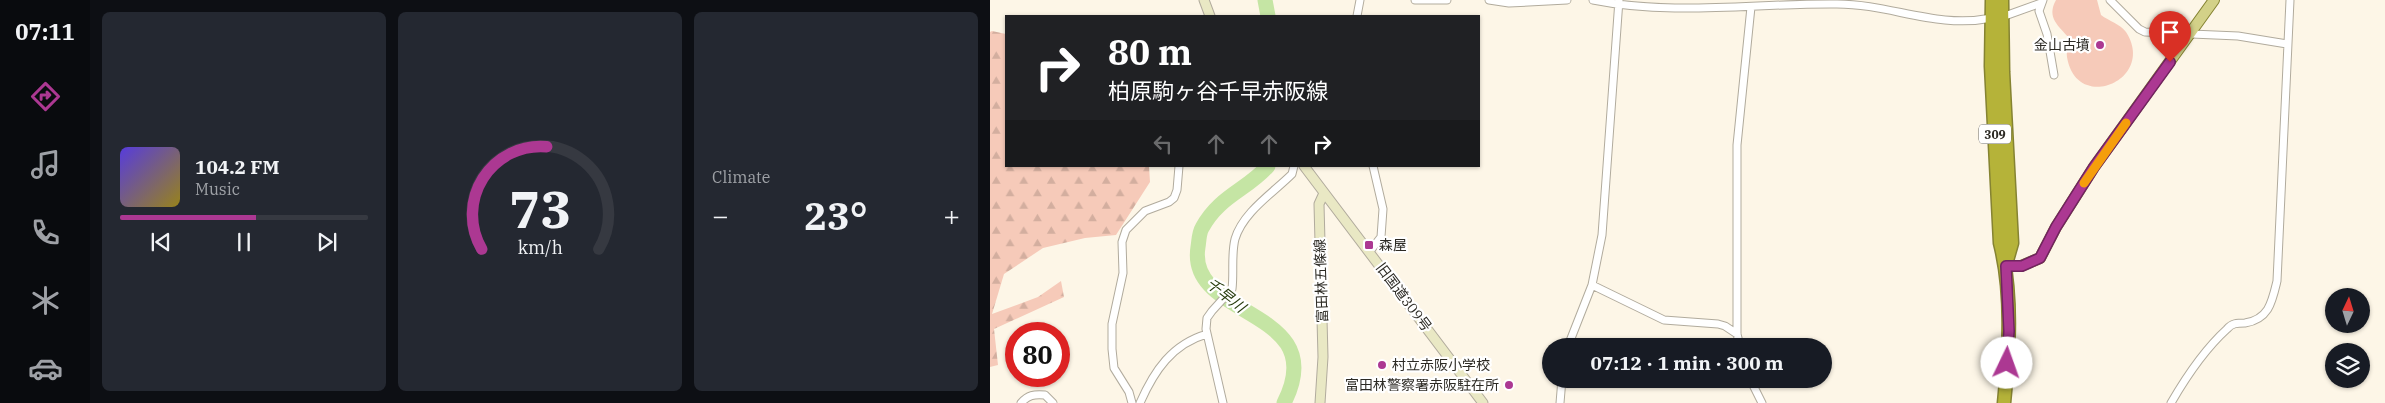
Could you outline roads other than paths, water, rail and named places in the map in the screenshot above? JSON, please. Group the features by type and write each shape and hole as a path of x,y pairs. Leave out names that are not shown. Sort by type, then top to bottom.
{"highway":[{"name":"309","path":"1992,0 1997,18 2003,72 2012,243 2006,266 2009,331 2004,403"},
{"name":"309","path":"1997,18 2002,0"}],"main road":[{"path":"1204,0 1210,15"},
{"path":"2006,266 2022,266 2040,258 2056,227 2094,167 2214,0"},
{"path":"1305,167 1324,193"},
{"name":"旧国道309号","path":"1324,193 1370,251 1480,402"},
{"name":"富田林五條線","path":"1320,403 1323,357 1318,204 1324,193"}],"street":[{"path":"1357,15 1360,0"},
{"path":"1414,0 1447,0"},
{"path":"1489,0 1509,3 1567,0"},
{"path":"1593,0 1619,3 1751,7 1838,4 1868,6 1939,21 1958,22 1997,18 2042,2 2040,14 2048,34 2054,75"},
{"path":"2110,0 2143,31 2191,32 2238,36 2288,44"},
{"path":"2171,403 2211,345 2226,329 2232,324 2251,322 2265,315 2271,306 2277,281 2290,0"},
{"path":"1571,338 1592,285 1602,235 1619,3"},
{"path":"1738,338 1737,144 1751,7"},
{"path":"1132,403 1129,392 1114,368 1112,349 1112,324 1123,273 1122,242 1126,230 1145,211 1169,202 1174,198 1177,190 1179,167"},
{"path":"1223,403 1207,334 1207,318 1232,290 1233,256 1236,238 1244,221 1292,174 1294,167"},
{"path":"1370,251 1381,237 1383,209 1373,167"},
{"path":"1592,285 1664,320 1718,324 1737,334"},
{"path":"1140,403 1166,358 1186,342 1207,334"},
{"path":"1560,403 1561,388"},
{"path":"1754,388 1762,403"},
{"path":"1020,403 1028,396 1035,394 1045,395 1054,403"}],"waterway":[{"name":"千早川","path":"1265,0 1268,15"},
{"name":"千早川","path":"1267,167 1225,201 1209,217 1201,230 1198,247 1200,271 1213,289 1275,331 1290,348 1294,372 1284,403"}],"place":[{"name":"金山古墳","path":"2100,45"},
{"name":"森屋","path":"1369,245"},
{"name":"村立赤阪小学校","path":"1382,365"},
{"name":"富田林警察署赤阪駐在所","path":"1509,385"}]}
